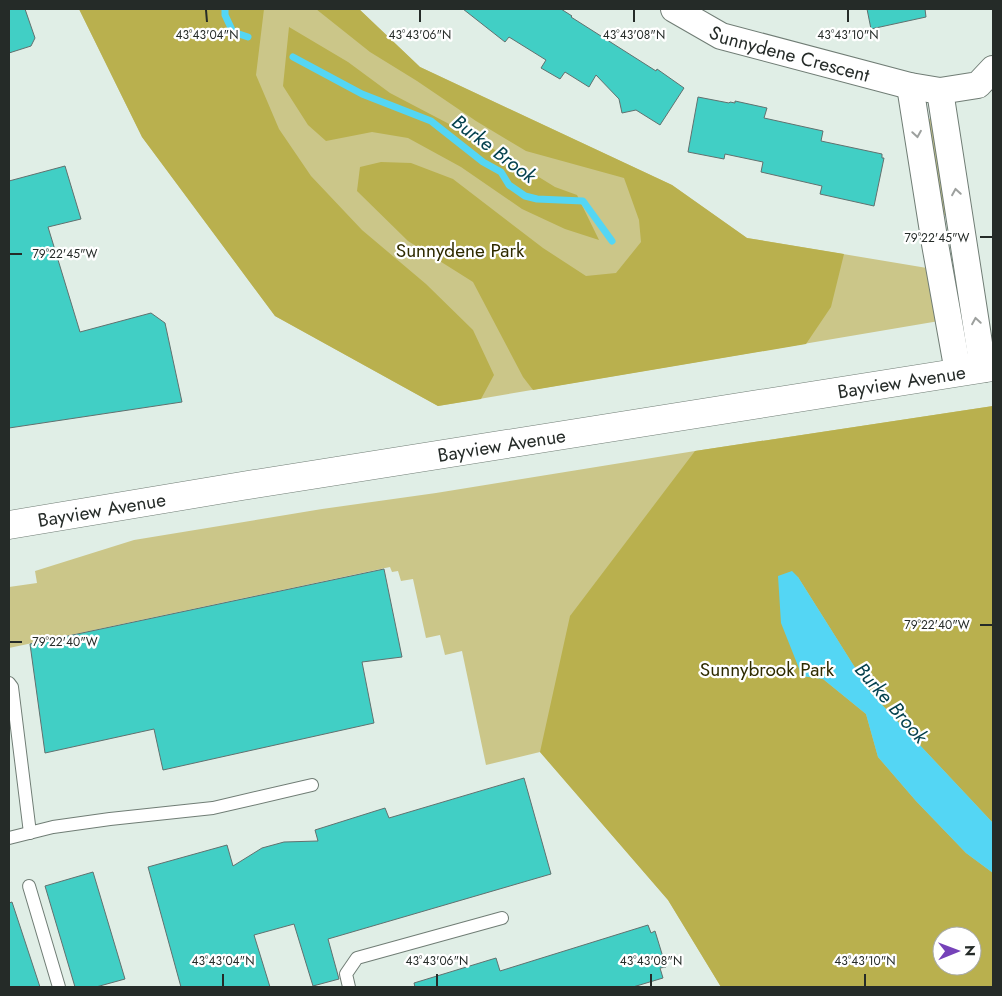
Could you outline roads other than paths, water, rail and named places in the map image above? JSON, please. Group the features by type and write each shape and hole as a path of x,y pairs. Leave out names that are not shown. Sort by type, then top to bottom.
{"main road":[{"name":"Bayview Avenue","path":"9,526 234,487 517,444 978,369"}],"street":[{"name":"Sunnydene Crescent","path":"674,9 721,36 910,86 940,91 978,85 993,69"},
{"path":"910,86 935,244 978,369"},
{"path":"940,91 963,240 978,369"},
{"path":"935,244 963,240"}],"lane":[{"path":"9,683 12,687 30,833"},
{"path":"9,838 53,827 213,808 312,786"},
{"path":"29,886 59,987"},
{"path":"349,987 346,974 357,958 502,918"}],"water":[{"path":"792,571 798,577 871,693 993,823 993,873 966,853 916,801 878,757 866,714 823,679 802,676 781,623 778,576"}],"waterway":[{"name":"Burke Brook","path":"225,9 225,15 233,32 248,37"},
{"name":"Burke Brook","path":"293,57 362,94 431,121 483,162 501,172 509,185 525,196 537,199 583,201 612,241"}],"park label":[{"name":"Sunnydene Park","path":"460,250"},
{"name":"Sunnybrook Park","path":"767,669"}]}
